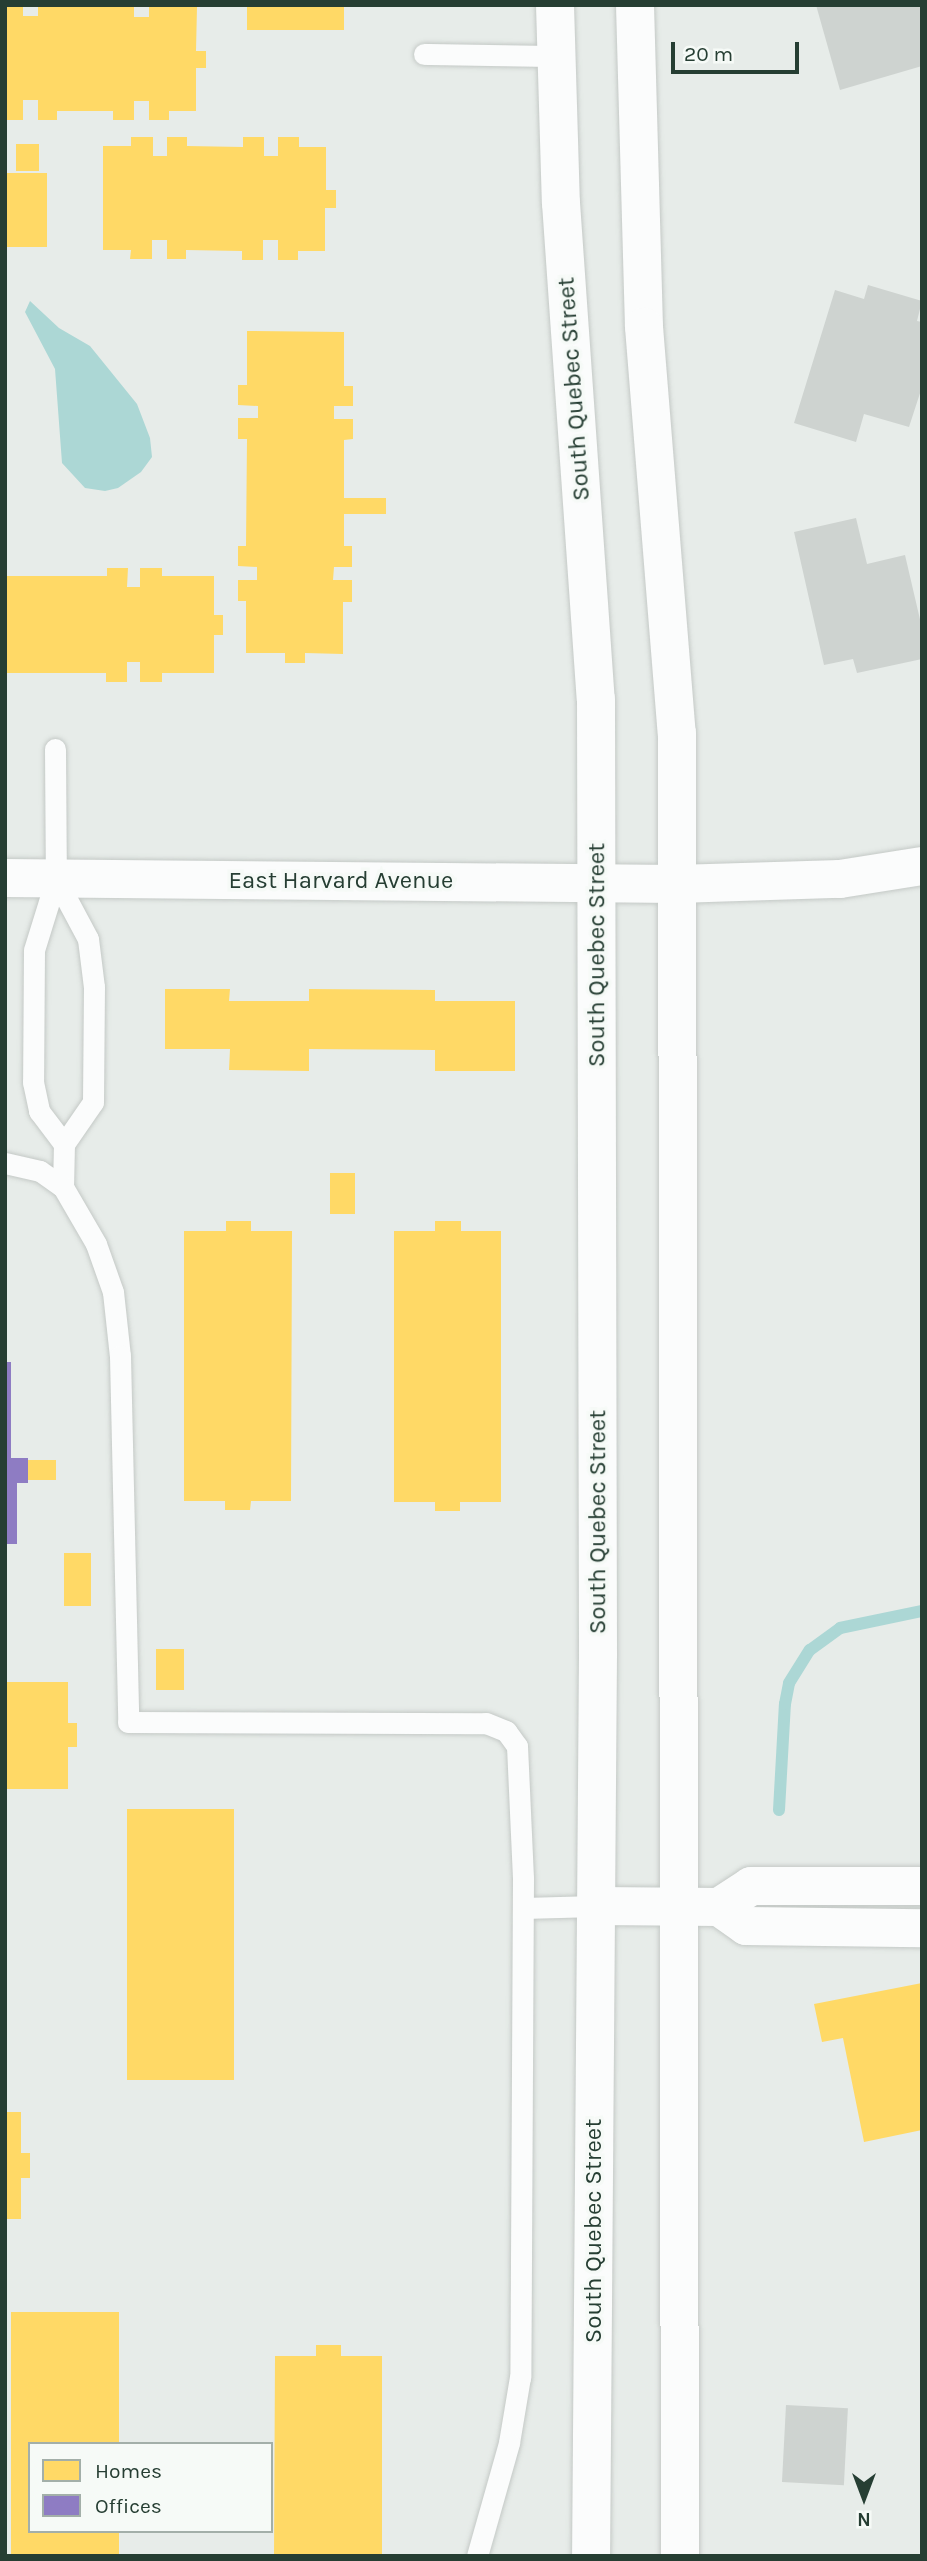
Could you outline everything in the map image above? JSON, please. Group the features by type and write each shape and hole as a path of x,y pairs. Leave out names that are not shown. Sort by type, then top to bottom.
{"main road":[{"name":"South Quebec Street","path":"555,5 561,203 596,699 596,1906 592,2556"},
{"path":"635,5 644,327 677,733 680,2556"},
{"path":"677,884 840,879 922,866"},
{"name":"East Harvard Avenue","path":"5,878 677,884"},
{"path":"719,1907 751,1886 922,1886"},
{"path":"596,1906 719,1907 746,1926 922,1928"}],"lane":[{"path":"424,54 555,56"},
{"path":"55,749 56,879 34,950 33,1082 39,1111 64,1144"},
{"path":"56,879 88,939 94,987 93,1102 64,1144 63,1187"},
{"path":"5,1163 40,1171 63,1187 103,1259 116,1312 128,1722 460,1721 497,1726 513,1737 520,1768 523,1908 520,2376 509,2444 477,2556"},
{"path":"523,1908 596,1906"}],"water":[{"path":"30,301 59,328 90,346 137,404 150,438 152,457 141,472 118,488 105,491 85,488 62,463 55,369 25,312"}],"building: Homes":[{"path":"5,5 23,5 23,16 38,16 38,5 134,5 134,17 149,17 149,5 197,7 196,51 206,51 206,68 196,68 196,111 169,111 169,120 149,120 149,101 134,101 134,120 113,120 113,111 57,111 57,120 38,120 38,100 23,100 23,120 5,120"},
{"path":"247,5 344,5 344,30 247,30"},
{"path":"131,137 153,137 153,156 167,156 167,137 187,137 187,146 243,147 243,137 264,137 264,156 278,156 278,137 299,137 299,147 326,147 326,190 336,190 336,208 325,208 325,251 298,251 298,260 278,260 278,240 263,240 263,260 242,260 242,251 186,250 186,259 167,259 167,240 152,240 152,259 130,259 131,250 103,250 103,146 131,146"},
{"path":"16,144 39,144 39,171 16,171"},
{"path":"5,173 47,173 47,247 5,247"},
{"path":"247,331 344,332 344,386 353,386 353,406 334,406 334,419 353,419 353,439 344,440 344,498 386,498 386,514 344,514 344,546 352,546 352,567 334,567 333,580 352,580 352,602 343,602 343,654 305,653 305,663 285,663 285,653 246,653 246,601 238,601 238,580 257,580 257,567 238,566 238,546 246,546 247,439 238,439 238,418 258,418 258,406 238,405 238,385 247,385"},
{"path":"107,568 128,568 127,587 140,587 140,568 162,568 162,576 214,576 214,615 223,615 223,635 214,635 214,673 162,673 162,682 140,682 140,662 127,662 127,682 106,682 106,673 5,673 5,576 107,576"},
{"path":"165,989 230,989 229,1001 309,1001 309,989 435,990 435,1001 515,1001 515,1071 435,1071 435,1050 309,1049 309,1071 229,1070 230,1049 165,1049"},
{"path":"330,1173 355,1173 355,1214 330,1214"},
{"path":"226,1221 251,1221 251,1231 292,1231 291,1501 251,1501 250,1510 225,1510 225,1501 184,1501 184,1231 226,1231"},
{"path":"435,1221 461,1221 461,1231 501,1231 501,1502 460,1502 460,1511 435,1511 435,1502 394,1502 394,1231 435,1231"},
{"path":"28,1460 56,1460 56,1480 28,1480"},
{"path":"64,1553 91,1553 91,1606 64,1606"},
{"path":"156,1649 184,1649 184,1690 156,1690"},
{"path":"5,1682 68,1682 68,1723 77,1723 77,1747 68,1747 68,1789 5,1789"},
{"path":"127,1809 234,1809 234,2080 127,2080"},
{"path":"922,1983 922,2130 864,2142 843,2038 822,2042 814,2004"},
{"path":"5,2112 21,2112 21,2153 30,2153 30,2178 21,2178 21,2219 5,2219"},
{"path":"11,2312 119,2312 119,2442 28,2442 28,2533 119,2533 119,2556 11,2556"},
{"path":"316,2345 341,2345 341,2356 382,2356 382,2556 274,2556 275,2356 316,2356"}],"building: Offices":[{"path":"5,1362 11,1362 11,1458 28,1458 28,1483 17,1483 17,1544 5,1544"}],"building: Other":[{"path":"816,5 922,5 922,66 840,90"},
{"path":"868,285 922,301 917,321 922,322 922,387 909,427 864,414 856,442 794,423 835,290 864,299"},
{"path":"856,518 867,564 905,555 922,628 922,659 857,673 853,659 824,665 794,532"},
{"path":"786,2405 848,2408 844,2485 782,2482"}],"waterway":[{"path":"779,1810 785,1704 789,1683 810,1650 840,1628 922,1611"}]}
